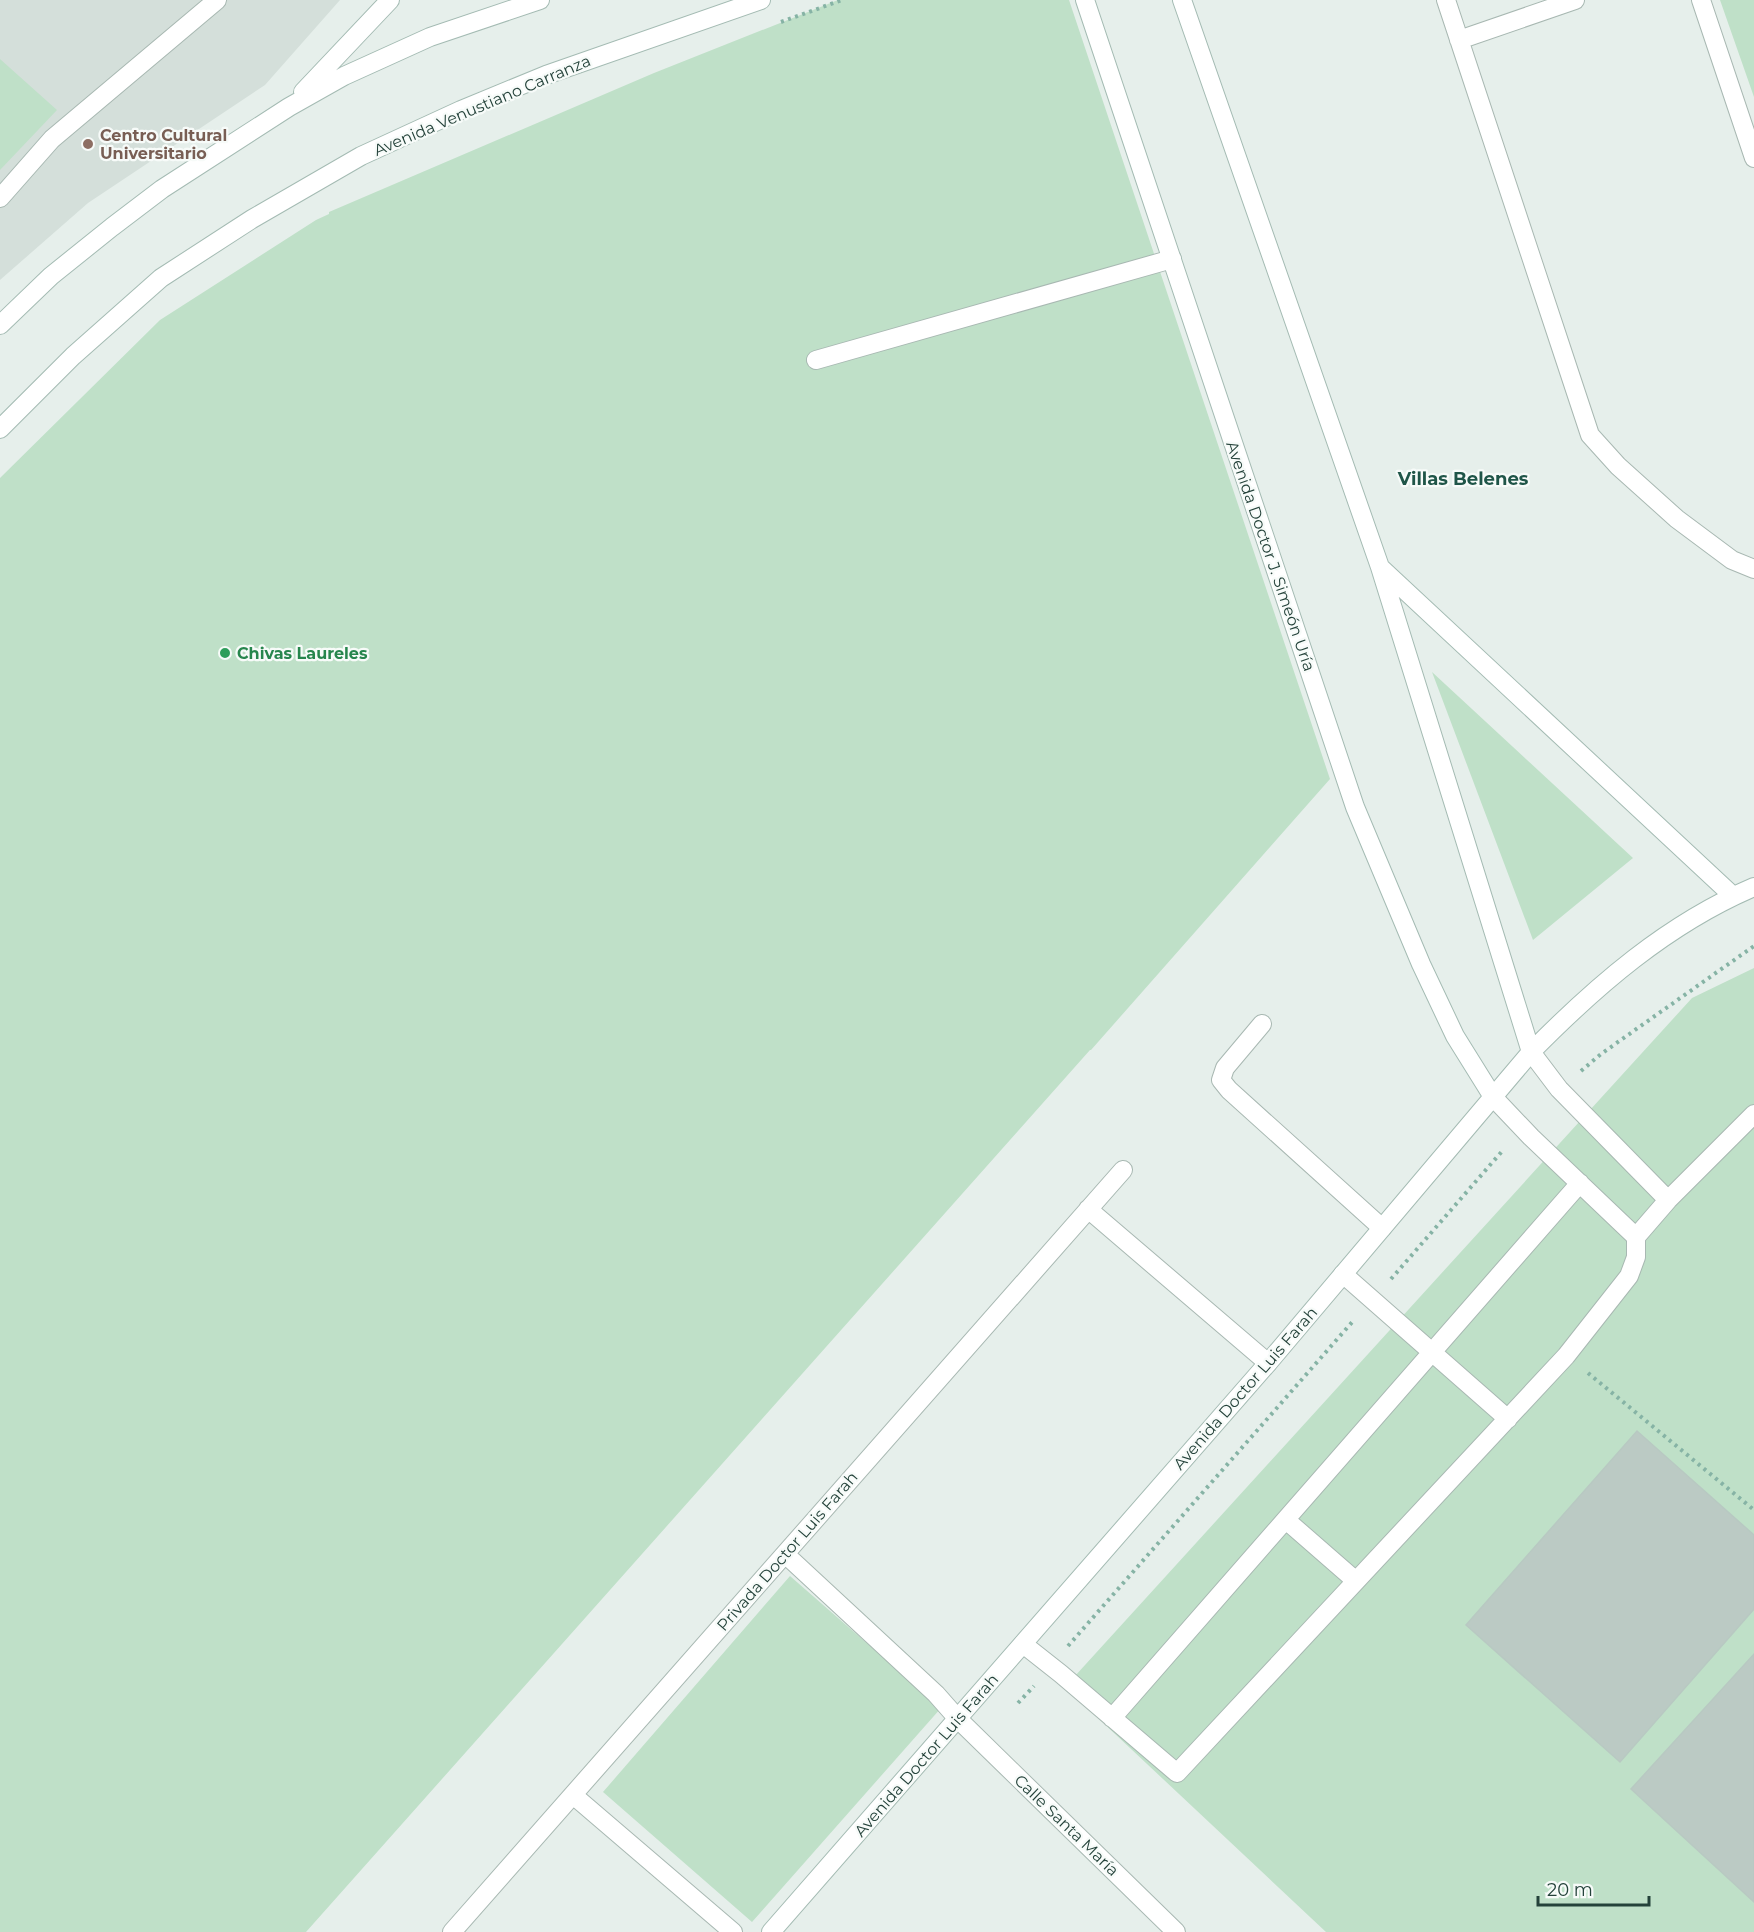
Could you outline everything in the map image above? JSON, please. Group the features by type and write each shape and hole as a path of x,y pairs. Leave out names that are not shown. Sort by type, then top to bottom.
{"street":[{"path":"0,198 52,139 217,0"},
{"path":"289,107 390,0"},
{"path":"0,325 51,276 162,189 289,107 344,76 430,38 540,0"},
{"name":"Avenida Venustiano Carranza","path":"0,429 73,356 161,278 252,219 361,156 461,110 546,75 761,0"},
{"name":"Avenida Doctor J. Simeón Uría","path":"1085,0 1355,807 1421,964 1455,1036 1493,1097 1531,1137 1636,1237"},
{"path":"1182,0 1380,567 1531,1053 1559,1089 1668,1200"},
{"path":"1446,0 1590,435 1618,466 1677,519 1732,560 1754,569"},
{"path":"1460,40 1575,0"},
{"path":"1701,0 1754,158"},
{"path":"816,360 1172,259"},
{"path":"1380,567 1733,896"},
{"name":"Avenida Doctor Luis Farah","path":"771,1932 1268,1363 1531,1053 1567,1016 1629,962 1674,929 1754,887"},
{"path":"1262,1024 1225,1068 1221,1080 1229,1090 1382,1228"},
{"path":"1023,1644 1176,1773 1566,1356 1629,1276 1636,1257 1636,1237 1668,1200 1754,1114"},
{"name":"Privada Doctor Luis Farah","path":"452,1932 1122,1170"},
{"path":"1112,1718 1580,1183"},
{"path":"1088,1209 1268,1363"},
{"path":"1342,1274 1508,1419"},
{"path":"1286,1520 1356,1581"},
{"name":"Calle Santa María","path":"785,1554 936,1694 958,1719 1176,1932"},
{"path":"573,1795 734,1932"}],"path":[{"path":"773,25 842,0"},
{"path":"1566,1356 1754,1510"}],"shaded area":[{"name":"Centro Cultural Universitario","path":"0,0 340,0 265,85 88,203 0,280"}],"green space":[{"path":"838,0 1069,0 1330,779 306,1932 0,1932 0,478 160,320 329,212 654,73"},
{"path":"1720,0 1754,0 1754,97"},
{"path":"0,59 57,110 0,170"},
{"path":"1432,672 1633,858 1533,940"},
{"path":"1754,968 1754,1932 1326,1932 1065,1687 1692,998"},
{"path":"790,1576 941,1708 752,1922 603,1792"}],"building":[{"path":"1637,1431 1754,1535 1754,1609 1620,1762 1466,1625"},
{"path":"1754,1654 1754,1902 1631,1789"}],"place":[{"name":"Centro Cultural Universitario","path":"88,144"},
{"name":"Chivas Laureles","path":"225,653"}],"district":[{"name":"Villas Belenes","path":"1463,479"}]}
